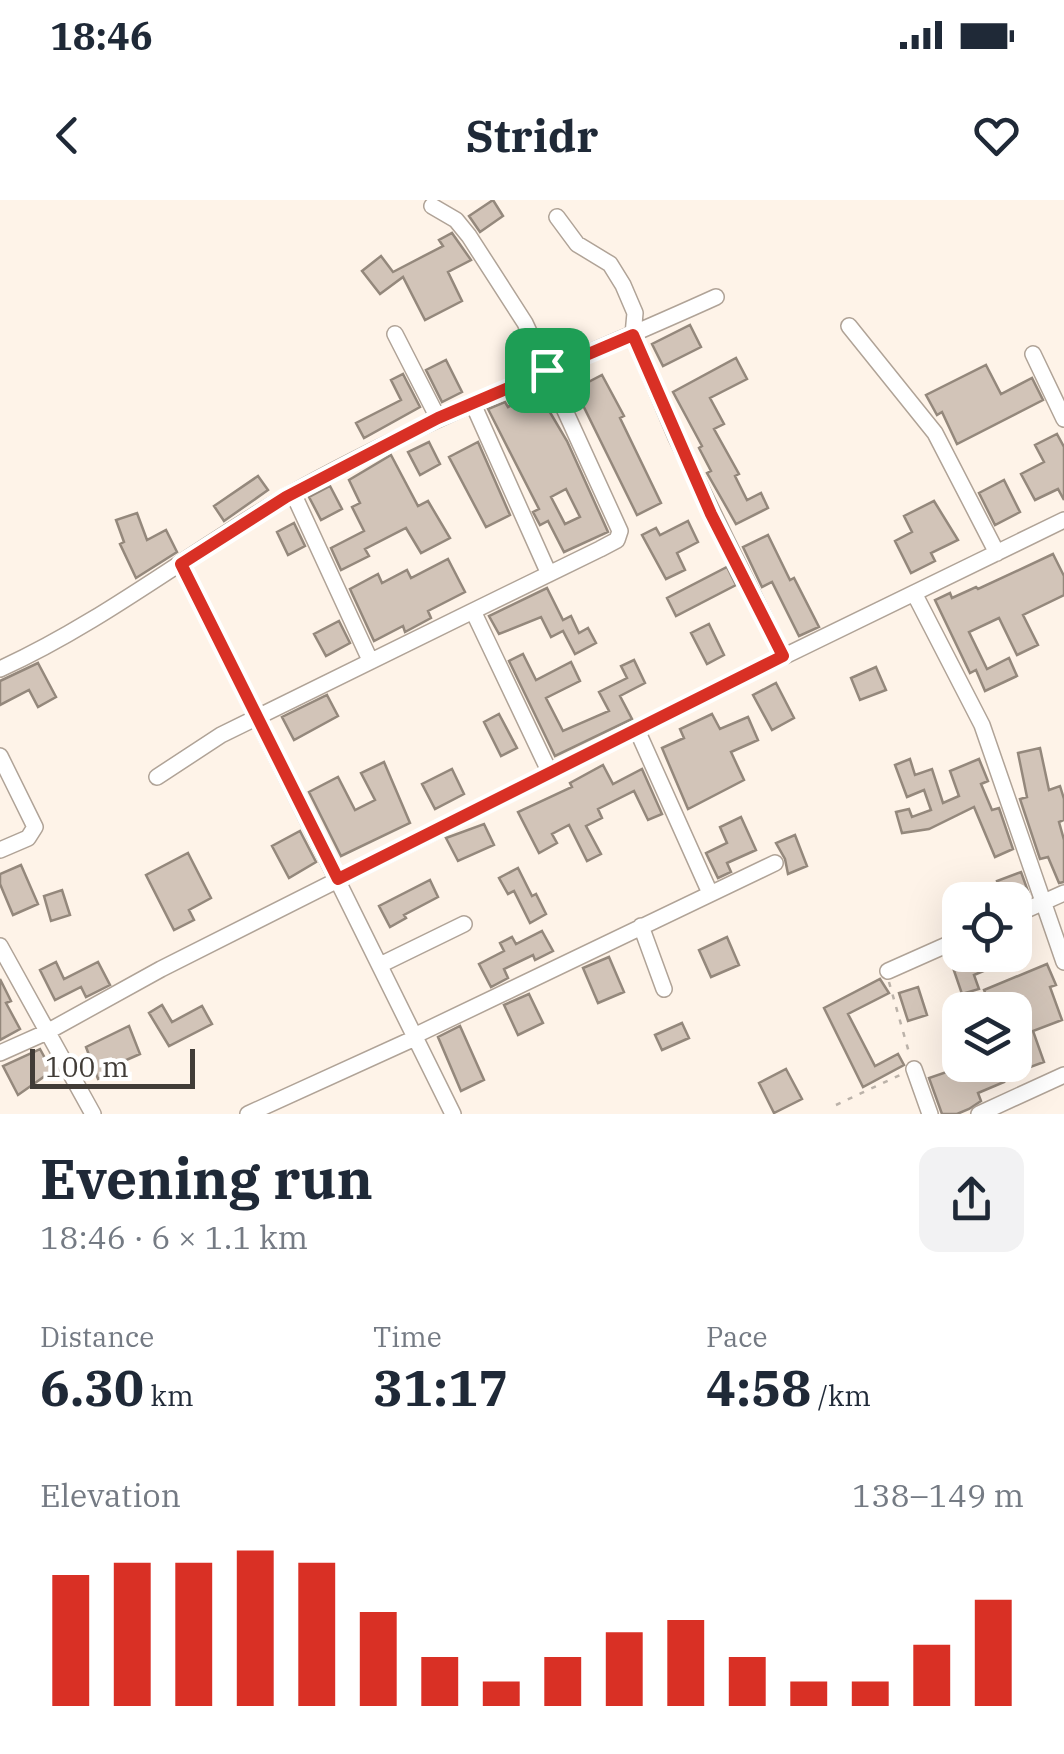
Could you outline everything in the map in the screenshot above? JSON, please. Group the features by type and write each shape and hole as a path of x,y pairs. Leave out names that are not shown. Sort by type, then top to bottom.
{"street":[{"path":"158,777 221,735 616,540 620,531 525,323 470,236 456,220 432,206"},
{"path":"558,217 577,244 614,269 634,313 633,335 706,503 783,656"},
{"path":"0,669 87,624 292,493 438,418 716,296"},
{"path":"849,326 934,433 997,553"},
{"path":"395,334 438,418"},
{"path":"1033,354 1064,419"},
{"path":"473,404 549,574"},
{"path":"292,493 370,660"},
{"path":"0,1053 783,656 1064,520"},
{"path":"181,564 452,1114"},
{"path":"914,594 982,725 1064,962"},
{"path":"473,611 550,773"},
{"path":"637,730 710,893"},
{"path":"0,756 35,827 28,838 0,850"},
{"path":"248,1114 776,864"},
{"path":"1032,908 1064,893"},
{"path":"380,964 464,924"},
{"path":"641,926 664,989"},
{"path":"0,946 93,1114"},
{"path":"888,971 942,947"},
{"path":"914,1068 930,1114"},
{"path":"979,1114 1064,1074"}],"path":[{"path":"836,1104 914,1068 888,971"}],"building":[{"path":"493,200 503,216 480,232 469,216"},
{"path":"452,233 471,260 448,272 462,301 425,320 403,277 380,294 362,271 381,256 393,272 443,246 439,240"},
{"path":"690,325 701,347 663,366 652,344"},
{"path":"736,358 747,379 710,398 724,424 714,429 739,474 735,476 747,500 761,493 768,508 736,524 707,473 711,471 699,448 702,446 673,392"},
{"path":"446,360 462,392 442,402 426,370"},
{"path":"986,365 1001,394 1032,378 1043,400 957,444 942,412 937,415 926,395"},
{"path":"403,374 420,407 364,438 356,423 401,400 391,380"},
{"path":"602,375 661,503 637,515 575,389"},
{"path":"538,392 567,441 608,532 564,552 548,521 540,525 533,512 539,509 488,409 505,402 508,407","holes":["566,489 580,517 565,524 551,497"]},
{"path":"1057,434 1064,447 1064,500 1058,489 1035,500 1021,474 1044,462 1035,445"},
{"path":"429,442 440,464 420,475 408,452"},
{"path":"478,442 510,515 486,527 449,457"},
{"path":"391,455 418,506 428,501 450,538 421,553 406,528 365,549 369,556 341,570 331,548 364,531 352,507 360,503 349,480"},
{"path":"258,476 268,490 224,521 214,506"},
{"path":"1004,480 1020,512 995,525 979,493"},
{"path":"330,486 342,509 321,520 309,497"},
{"path":"934,501 958,540 931,553 935,561 911,573 895,541 912,532 904,516"},
{"path":"137,513 147,540 166,530 177,552 136,578 120,544 124,542 116,520"},
{"path":"688,521 698,542 677,553 685,570 666,579 642,535 656,528 660,535"},
{"path":"294,523 305,546 288,555 277,532"},
{"path":"768,535 819,627 799,636 772,582 762,587 743,547"},
{"path":"1053,554 1064,576 1064,595 1023,615 1038,645 1017,655 999,618 969,632 987,669 1009,658 1017,676 985,691 976,670 970,673 935,600 950,593 952,598 978,589"},
{"path":"448,559 465,592 428,611 431,618 405,632 403,626 374,641 350,589 378,574 382,583 407,570 411,578"},
{"path":"727,567 736,585 676,616 667,598"},
{"path":"547,588 563,620 571,616 579,633 588,628 596,643 575,654 563,631 551,637 541,617 499,634 489,616"},
{"path":"339,621 350,643 326,656 314,634"},
{"path":"709,624 724,655 707,664 691,633"},
{"path":"523,654 536,680 571,662 580,681 546,698 563,731 609,711 599,692 627,678 621,666 634,660 645,683 620,696 632,719 555,756 509,661"},
{"path":"38,663 56,697 38,707 29,690 0,705 0,681"},
{"path":"876,667 886,690 860,700 851,678"},
{"path":"776,683 794,718 772,730 753,695"},
{"path":"327,695 338,716 294,740 282,717"},
{"path":"499,714 517,748 501,756 484,722"},
{"path":"712,714 720,729 748,717 758,740 731,752 744,780 688,809 662,748 684,738 680,729"},
{"path":"1040,748 1049,790 1060,786 1064,799 1064,820 1059,822 1064,840 1064,882 1059,883 1048,857 1040,859 1020,799 1027,797 1018,753"},
{"path":"910,759 915,775 932,769 943,803 959,796 950,771 979,759 988,781 981,784 992,810 999,808 1013,849 995,857 974,807 929,829 902,833 896,812 909,809 912,817 931,810 924,790 907,797 895,765"},
{"path":"384,762 410,823 341,856 309,792 338,777 355,810 375,800 361,773"},
{"path":"603,765 613,784 642,769 662,814 648,820 634,791 598,809 602,818 586,826 601,854 587,861 569,825 552,834 557,843 539,853 518,812 572,787 570,783"},
{"path":"452,769 464,794 435,809 422,784"},
{"path":"741,817 756,850 727,863 731,872 718,878 706,853 727,843 720,827"},
{"path":"484,824 494,845 458,861 446,838"},
{"path":"300,831 316,862 289,878 272,846"},
{"path":"795,835 807,866 788,874 776,843"},
{"path":"188,853 211,898 189,910 194,920 174,930 146,875"},
{"path":"21,865 38,904 13,915 0,884 0,874"},
{"path":"518,868 546,914 530,923 514,891 508,894 499,878"},
{"path":"1021,872 1025,882 997,882"},
{"path":"430,880 438,897 390,927 379,906"},
{"path":"62,890 70,915 51,921 44,896"},
{"path":"542,931 553,951 535,960 533,955 504,969 508,978 491,987 479,964 504,951 500,943 512,937 516,944"},
{"path":"727,937 739,965 711,977 699,950"},
{"path":"609,957 624,992 598,1003 583,968"},
{"path":"56,962 64,979 98,962 110,985 86,997 81,987 55,1000 40,970"},
{"path":"1047,964 1056,985 1050,987 1062,1020 1033,1031 1044,1062 1032,1066 1032,992 984,990"},
{"path":"954,972 981,972 974,975 979,989 961,992"},
{"path":"0,979 11,1001 6,1003 20,1029 0,1040"},
{"path":"880,979 889,993 848,1014 875,1066 898,1054 904,1065 863,1087 824,1008"},
{"path":"918,987 927,1015 908,1021 899,993"},
{"path":"529,994 543,1023 518,1035 504,1005"},
{"path":"162,1005 172,1022 202,1006 212,1024 169,1046 149,1013"},
{"path":"682,1023 689,1038 662,1050 655,1035"},
{"path":"129,1026 140,1054 115,1065 118,1072 98,1079 86,1047"},
{"path":"460,1026 484,1080 461,1091 438,1037"},
{"path":"40,1049 52,1071 18,1095 3,1066"},
{"path":"786,1069 802,1099 774,1113 759,1083"},
{"path":"942,1074 942,1082 1004,1082 978,1093 981,1101 969,1109 942,1114 929,1078"}],"route":[{"path":"633,335 711,514 783,656 338,879 181,564 292,493 438,418 547,370 633,335"}]}
